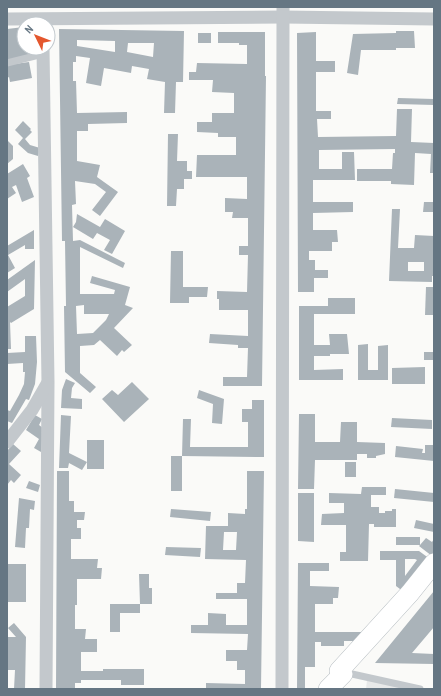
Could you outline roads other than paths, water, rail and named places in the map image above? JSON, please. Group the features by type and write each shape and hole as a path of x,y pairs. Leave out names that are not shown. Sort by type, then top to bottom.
{"street":[{"path":"56,21 283,12 434,19"},
{"path":"282,689 283,12"},
{"path":"43,56 48,382 46,689"},
{"path":"7,442 32,410 48,382"},
{"path":"328,689 342,674 339,671 410,593 434,562"}],"lane":[{"path":"7,63 28,56"},
{"path":"339,671 420,689"}]}
